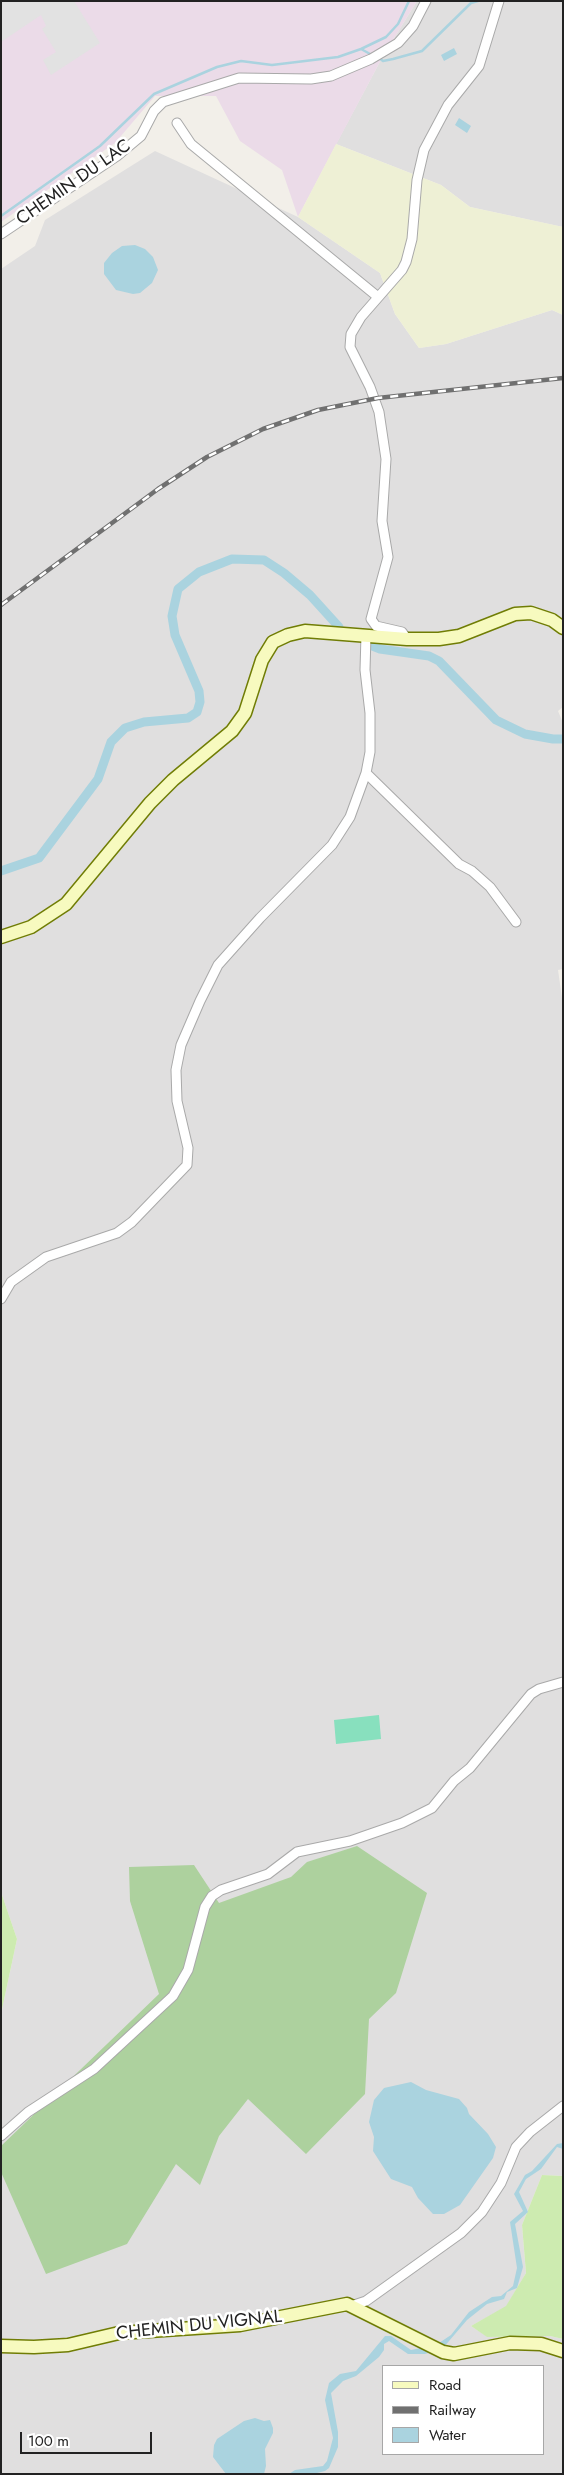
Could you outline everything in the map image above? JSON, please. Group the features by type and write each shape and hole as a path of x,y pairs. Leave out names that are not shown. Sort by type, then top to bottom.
{"street":[{"name":"CHEMIN DU LAC","path":"1,234 117,156 141,136 154,111 163,102 239,78 311,79 331,76 371,59 398,43 413,26 426,1"},
{"path":"407,639 402,632 376,626 371,619 388,557 382,522 386,459 379,412 370,387 350,347 351,334 361,317 402,270 406,262 412,239 416,180 424,150 444,111 479,66 499,1"},
{"path":"177,123 191,144 378,297"},
{"path":"1,937 31,927 66,904 150,803 173,780 232,731 245,713 262,660 273,642 305,630 407,639 459,636 515,614 531,613 552,620 563,628"},
{"path":"1,1299 11,1282 46,1257 117,1233 132,1222 187,1165 188,1148 177,1100 176,1070 181,1045 200,1002 218,965 260,918 332,845 350,817 366,774 370,752 370,713 365,670 366,635"},
{"path":"366,774 460,864 472,871 490,887 516,922"},
{"path":"1,2136 28,2112 94,2069 173,1996 188,1970 205,1907 212,1896 226,1888 268,1874 298,1852 350,1841 402,1822 432,1808 454,1781 476,1761 531,1694 539,1689 563,1682"},
{"path":"354,2305 366,2301 461,2233 482,2212 501,2183 516,2147 530,2132 563,2106"},
{"name":"CHEMIN DU VIGNAL","path":"1,2346 68,2345 119,2333 240,2325 293,2316 336,2305 354,2305"},
{"path":"354,2305 440,2350 454,2354 510,2343 541,2344 563,2351"}],"shaded area":[{"path":"1,1 417,1 383,56 298,217 282,170 240,141 216,96 155,96 115,143 1,222"},
{"path":"1,1 74,1 100,43 51,75 43,60 56,52 42,29 46,26 41,15 1,42"},
{"path":"417,1 563,1 563,227 470,207 441,185 336,144 383,56"},
{"path":"155,151 298,217 380,273 395,314 419,348 446,344 552,310 563,315 563,707 558,711 563,723 563,969 558,970 563,1005 563,2176 542,2175 522,2225 526,2273 506,2307 471,2326 488,2337 550,2336 563,2339 563,2474 1,2474 1,2014 17,1939 1,1892 1,269 35,246 45,220"}],"green space":[{"path":"336,144 441,185 470,207 563,227 563,315 552,310 446,344 419,348 395,314 380,273 298,217"},
{"path":"379,1715 381,1739 336,1744 334,1720"},
{"path":"357,1846 427,1893 396,1993 369,2019 365,2094 306,2154 248,2099 219,2136 200,2185 176,2164 127,2244 46,2274 1,2172 1,2146 159,1994 130,1901 129,1867 194,1865 219,1903 291,1877 307,1862"},
{"path":"1,1892 17,1939 1,2014"},
{"path":"542,2175 563,2176 563,2339 550,2336 487,2337 471,2326 506,2306 526,2273 522,2225"}],"water":[{"path":"454,48 457,54 444,61 441,55"},
{"path":"459,118 471,126 467,133 455,125"},
{"path":"135,245 145,249 153,257 158,270 152,283 140,293 133,294 116,290 104,274 104,263 112,253 122,246"},
{"path":"411,2082 426,2090 459,2099 467,2108 469,2114 488,2134 496,2147 493,2158 460,2205 444,2214 433,2214 418,2198 412,2187 391,2179 373,2151 374,2137 369,2122 374,2100 384,2088"},
{"path":"563,2143 563,2149 557,2147 541,2169 526,2179 519,2192 528,2212 515,2224 523,2267 517,2288 507,2292 504,2299 487,2304 467,2320 443,2348 425,2354 408,2354 389,2341 384,2344 384,2350 379,2357 356,2376 343,2381 331,2393 338,2432 338,2447 329,2468 313,2474 289,2474 295,2470 323,2466 327,2461 333,2438 325,2400 329,2383 340,2374 356,2371 385,2336 391,2336 411,2350 436,2345 451,2335 469,2312 492,2297 501,2296 513,2286 517,2268 510,2222 523,2211 514,2194 525,2175 532,2171 557,2144"},
{"path":"255,2418 264,2421 270,2420 273,2428 273,2433 265,2449 266,2466 264,2474 226,2474 213,2457 214,2445 217,2439 244,2421"}],"waterway":[{"path":"1,216 100,146 154,94 217,67 241,61 272,65 338,57 361,49 386,37 398,24 409,1"},
{"path":"379,58 383,61 422,51 471,3 478,1"},
{"path":"361,49 372,55"},
{"path":"1,871 39,858 98,779 111,742 125,728 144,722 188,718 197,712 200,702 199,691 175,635 172,616 178,589 199,572 232,559 264,560 284,573 310,595 339,627"},
{"path":"370,645 380,649 429,656 439,661 496,720 525,734 563,739"}],"railway":[{"path":"1,605 158,489 207,457 263,429 318,410 378,398 563,378"}]}
